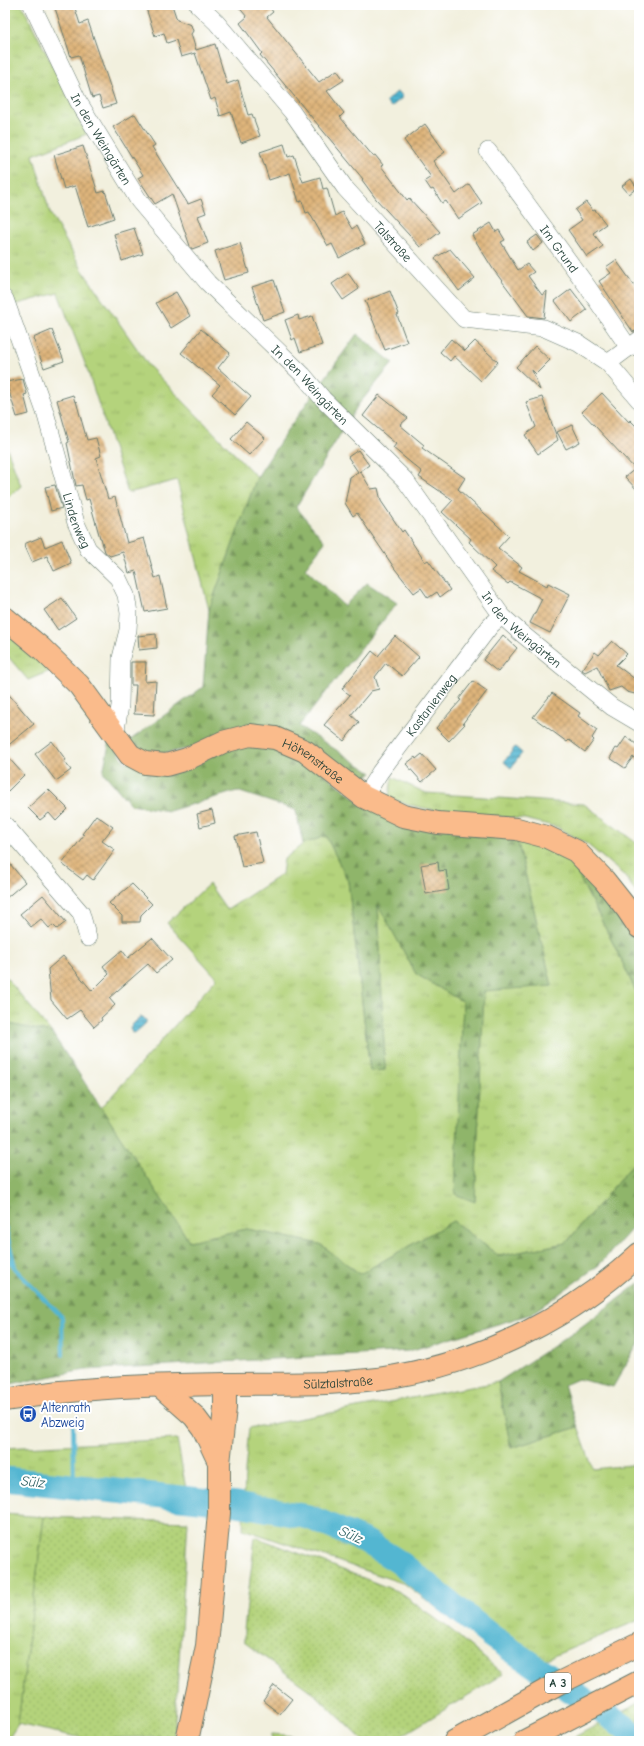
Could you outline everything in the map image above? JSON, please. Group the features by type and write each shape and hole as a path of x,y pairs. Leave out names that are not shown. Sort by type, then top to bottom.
{"main road":[{"name":"Höhenstraße","path":"5,618 41,648 79,685 130,755 145,763 166,765 187,759 222,742 250,734 275,738 305,751 364,797 403,816 438,823 516,829 547,837 576,850 604,880 639,927"},
{"name":"Sülztalstraße","path":"5,1400 60,1392 160,1386 305,1383 367,1380 396,1376 450,1362 518,1337 552,1319 605,1283 639,1254"},
{"path":"187,1741 207,1646 219,1513 225,1384"},
{"path":"160,1386 194,1416 203,1428 220,1473"},
{"name":"A 3","path":"456,1741 500,1714 618,1653 639,1644"},
{"path":"525,1741 639,1682"}],"street":[{"name":"In den Weingärten","path":"32,5 78,101 139,201 208,283 303,375 323,399 405,480 502,616 612,707 639,723"},
{"name":"Talstraße","path":"198,5 216,22 292,112 345,188 464,319 544,328 578,343 608,363 639,400"},
{"name":"Im Grund","path":"488,151 587,286 634,344"},
{"name":"Lindenweg","path":"5,299 45,412 76,524 88,549 118,578 126,595 129,613 128,630 121,658 120,706 115,735"},
{"path":"608,363 634,344"},
{"name":"Kastanienweg","path":"364,797 380,772 491,626 502,616"},
{"path":"5,825 81,913 88,938"}],"green space":[{"path":"5,5 22,5 87,134 33,155 50,213 83,271 149,366 257,477 209,610 177,480 128,493 86,366 58,293 14,305 5,280"},
{"path":"357,334 393,363 358,405 296,507 325,542 305,568 344,606 367,583 397,603 299,726 372,773 361,781 279,732 148,756 129,741 203,687 209,610 257,477 293,422"},
{"path":"5,443 21,486 5,500"},
{"path":"5,629 50,671 28,680 5,653"},
{"path":"110,740 125,762 229,746 273,746 304,758 364,805 517,839 552,986 484,991 475,1202 455,1194 463,1002 416,974 378,905 385,1070 370,1071 348,881 326,836 303,844 296,810 237,791 169,811 131,805 103,772"},
{"path":"392,777 426,793 584,804 639,845 639,863 635,874 639,878 639,897 625,876 587,844 557,827 525,819 446,812 408,805 389,797"},
{"path":"326,836 348,881 370,1071 385,1070 378,904 416,974 463,1002 456,1194 475,1201 484,990 552,986 517,839 568,855 618,953 639,998 639,1157 566,1243 499,1256 453,1221 360,1274 320,1244 247,1229 189,1241 101,1108 217,978 167,923 209,884 227,910 282,874 284,859 303,844"},
{"path":"568,855 621,910 639,944 639,998 618,953"},
{"path":"5,976 52,1033 5,1023"},
{"path":"5,1023 52,1033 189,1241 247,1229 320,1244 360,1274 453,1221 499,1256 566,1243 639,1157 639,1221 599,1265 531,1314 409,1351 85,1370 5,1385"},
{"path":"639,1283 639,1342 613,1387 578,1379 564,1385 578,1427 511,1448 498,1382 573,1333"},
{"path":"498,1382 511,1448 578,1427 593,1469 639,1464 639,1620 520,1670 405,1584 243,1529 245,1471 249,1428"},
{"path":"177,1439 186,1489 5,1483 5,1448"},
{"path":"5,1514 44,1517 18,1724 7,1741 5,1741"},
{"path":"44,1517 188,1522 174,1736 87,1739 18,1724"},
{"path":"255,1537 399,1592 450,1629 503,1674 403,1735 389,1741 364,1741 317,1696 244,1642 244,1630"},
{"path":"639,1703 639,1741 573,1741 576,1736"},
{"path":"272,1734 296,1736 297,1741 271,1741"}],"water":[{"path":"398,91 403,97 391,107 386,101"},
{"path":"515,747 522,753 511,768 504,762"},
{"path":"140,1017 143,1017 146,1020 146,1023 136,1032 132,1033 130,1027"}],"building":[{"path":"54,5 74,5 80,24 88,21 116,104 103,108 99,96 92,98 79,55 71,57"},
{"path":"145,5 172,5 177,20 191,25 193,31 191,34 196,50 215,44 227,84 238,80 248,115 252,114 260,136 241,143 231,112 220,116 215,98 211,100 195,53 181,57 176,40 167,43 164,33 155,36"},
{"path":"237,5 268,5 273,12 267,17 319,82 337,70 344,80 327,91 344,113 340,117 373,156 375,155 383,165 381,166 407,200 409,198 440,232 420,247 376,199 362,180 363,179 260,55 262,53 240,23 247,17"},
{"path":"135,114 155,145 152,147 188,204 201,199 206,213 198,216 208,243 192,249 172,194 155,204 138,178 143,175 113,127"},
{"path":"425,124 445,152 433,161 456,194 469,184 482,203 458,219 446,201 442,203 433,189 431,190 425,181 431,177 404,140"},
{"path":"284,144 288,157 294,155 303,182 320,177 323,189 327,188 335,216 342,212 352,229 356,226 365,244 339,258 332,244 328,246 309,212 306,213 302,201 299,202 290,173 269,180 260,152"},
{"path":"83,146 98,193 105,191 114,218 88,227 75,186 64,189 54,155"},
{"path":"631,179 637,188 629,194 622,186"},
{"path":"586,202 593,211 595,210 606,224 593,233 603,246 587,257 568,230 582,220 575,210"},
{"path":"491,223 496,232 499,230 505,240 501,242 518,270 527,264 534,272 528,276 542,295 547,291 544,318 528,316 493,269 472,235"},
{"path":"134,228 143,254 122,261 114,234"},
{"path":"537,235 543,243 533,251 527,242"},
{"path":"240,243 249,273 224,280 215,251"},
{"path":"450,249 475,278 459,291 435,258"},
{"path":"616,260 639,292 639,330 633,332 599,281 611,273 606,267"},
{"path":"348,273 359,289 343,300 332,284"},
{"path":"274,280 285,312 263,320 252,287"},
{"path":"571,289 587,310 571,322 555,301"},
{"path":"390,291 399,314 397,315 407,342 385,350 365,301"},
{"path":"176,292 190,316 171,328 156,303"},
{"path":"298,315 299,320 312,316 322,345 300,352 295,338 292,340 285,320"},
{"path":"201,329 230,353 218,368 251,397 235,415 212,394 220,385 181,353"},
{"path":"52,330 64,361 44,368 33,338"},
{"path":"451,339 465,351 475,341 498,362 481,381 454,356 450,361 440,352"},
{"path":"535,346 550,360 536,374 532,370 540,390 516,367"},
{"path":"23,379 27,394 24,395 29,414 17,417 6,382"},
{"path":"602,393 629,422 630,420 639,429 639,492 625,477 635,469 582,412"},
{"path":"73,395 87,440 96,438 101,456 96,458 108,499 115,497 127,543 144,538 155,578 160,576 167,608 145,612 136,571 129,573 123,552 110,556 105,552 89,499 86,500 82,485 76,486 67,443 69,442 57,400"},
{"path":"379,395 408,418 400,425 424,445 422,448 465,478 458,489 509,536 498,548 522,567 519,571 547,586 548,583 570,594 550,633 530,623 542,599 510,582 508,584 491,571 495,567 469,542 471,539 442,512 453,500 419,477 422,472 393,448 396,444 363,416"},
{"path":"542,397 558,440 538,454 525,435 536,427 526,402"},
{"path":"246,422 265,438 249,455 231,439"},
{"path":"572,425 580,442 566,449 557,432"},
{"path":"358,450 369,465 360,471 371,489 378,488 381,501 402,532 404,530 425,562 428,560 450,590 440,597 437,592 428,598 421,588 414,593 395,569 357,513 353,516 345,503 350,477 358,472 348,457"},
{"path":"55,485 62,508 51,511 45,487"},
{"path":"41,537 45,547 62,540 71,563 54,571 47,556 32,562 24,544"},
{"path":"62,598 76,618 58,630 44,610"},
{"path":"156,634 157,648 139,650 138,636"},
{"path":"503,635 517,648 498,672 483,660"},
{"path":"395,636 419,657 402,676 386,663 375,677 379,689 371,691 351,715 359,722 344,741 324,725 350,695 342,689 372,651 378,656"},
{"path":"612,641 627,654 616,665 639,682 639,695 627,692 621,687 609,691 597,666 585,672 582,670 595,652 599,655"},
{"path":"131,662 146,662 145,682 156,681 154,715 134,714 136,685 131,685"},
{"path":"473,681 487,691 463,723 465,724 449,741 436,728 461,700 459,699"},
{"path":"5,690 34,724 5,748"},
{"path":"552,693 580,713 578,716 597,730 592,738 594,740 585,752 569,740 567,742 533,717"},
{"path":"626,737 639,746 639,761 633,757 625,768 610,758 616,748 618,749"},
{"path":"52,741 66,760 64,761 71,770 56,781 35,754"},
{"path":"5,754 24,775 5,794"},
{"path":"422,754 436,770 422,782 406,764"},
{"path":"48,789 68,809 56,821 49,813 40,820 28,808"},
{"path":"212,810 215,823 200,827 197,814"},
{"path":"96,815 113,827 102,841 115,850 93,880 87,875 83,880 62,864 84,835 82,834"},
{"path":"256,832 263,863 242,867 235,836"},
{"path":"5,858 25,882 5,899"},
{"path":"438,862 439,871 446,870 449,890 426,894 421,865"},
{"path":"132,884 152,904 141,915 140,922 122,922 122,916 109,903"},
{"path":"43,895 66,922 57,929 53,925 49,928 41,919 31,927 20,914"},
{"path":"152,938 172,960 156,973 148,964 109,998 115,1005 94,1027 80,1010 67,1019 51,1000 48,969 63,956 92,991 109,974 103,966 122,950 128,958"},
{"path":"274,1685 292,1699 280,1714 263,1701"}],"waterway":[{"path":"5,1227 16,1270 62,1317 63,1355"},
{"path":"5,1256 15,1268"},
{"path":"73,1427 74,1487"},
{"name":"Sülz","path":"5,1479 237,1504 309,1517 367,1542 399,1562 491,1636 639,1737"}],"place":[{"name":"Altenrath Abzweig","path":"28,1414"}]}
